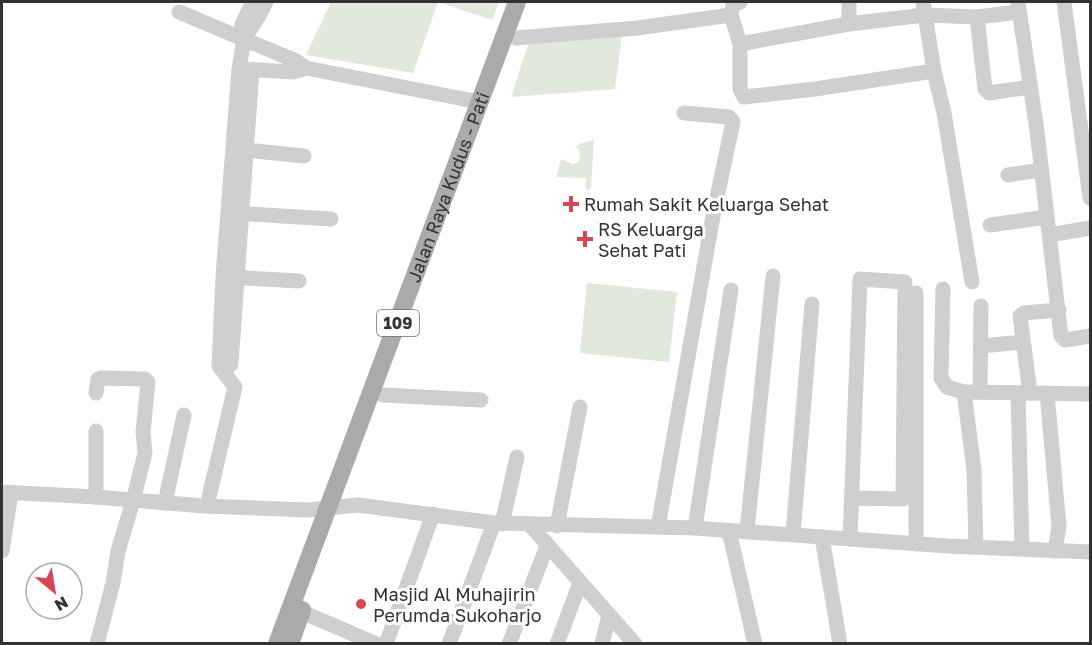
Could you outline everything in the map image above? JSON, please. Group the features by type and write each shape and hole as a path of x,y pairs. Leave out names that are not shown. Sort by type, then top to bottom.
{"main road":[{"name":"Jalan Raya Kudus - Pati","path":"290,644 333,509 402,312 517,2"},
{"name":"Jalan Raya Kudus - Pati","path":"277,644 383,395 530,2"}],"street":[{"path":"209,497 235,387 224,372 231,364 230,277 246,69 243,24 253,2"},
{"path":"244,39 261,14 266,2"},
{"path":"849,2 849,24"},
{"path":"1064,2 1090,198"},
{"path":"516,39 637,28 734,5 740,44 740,88 744,97 934,71"},
{"path":"740,44 924,8 977,17 1018,7 1063,339 1090,338"},
{"path":"924,8 972,282"},
{"path":"179,12 296,61 306,68 479,102"},
{"path":"977,17 985,89 990,93 1030,87"},
{"path":"246,69 293,72 306,68"},
{"path":"658,527 713,216 733,122 729,117 684,113"},
{"path":"239,149 304,156"},
{"path":"1008,175 1041,170"},
{"path":"236,213 331,219"},
{"path":"990,225 1047,217"},
{"path":"1050,235 1090,228"},
{"path":"747,531 773,276"},
{"path":"230,277 299,281"},
{"path":"850,539 860,279 905,282 903,499 852,498"},
{"path":"943,289 941,378 947,387 964,392 1090,394"},
{"path":"695,528 732,290"},
{"path":"916,293 916,544"},
{"path":"793,534 812,304"},
{"path":"980,391 981,306"},
{"path":"1022,549 1024,393 1020,316 1024,313 1059,310"},
{"path":"981,346 1023,342"},
{"path":"96,393 98,379 101,378 147,380 143,432 145,450 118,551 113,583 97,644"},
{"path":"964,392 974,470 975,547"},
{"path":"1047,393 1059,526 1055,551"},
{"path":"383,395 481,400"},
{"path":"557,526 580,407"},
{"path":"165,503 184,415"},
{"path":"96,431 96,497"},
{"path":"449,644 498,524 517,457"},
{"path":"2,551 6,492 165,503 333,509 358,505 498,524 695,528 916,544 1090,552"},
{"path":"387,644 433,514"},
{"path":"530,525 635,644"},
{"path":"729,531 755,644"},
{"path":"822,537 840,644"},
{"path":"509,644 547,546"},
{"path":"557,644 580,583"},
{"path":"302,612 376,644"},
{"path":"602,644 609,615"}],"shaded area":[{"path":"331,2 438,2 413,73 306,55"},
{"path":"438,2 499,2 492,20"},
{"path":"622,35 615,89 511,97 529,42"},
{"path":"594,140 591,189 586,190 586,178 556,177 561,159 573,164 579,162 580,152 576,146"},
{"path":"587,283 677,292 669,362 580,353"}],"place":[{"name":"Rumah Sakit Keluarga Sehat","path":"571,204"},
{"name":"RS Keluarga Sehat Pati","path":"585,239"},
{"name":"Masjid Al Muhajirin Perumda Sukoharjo","path":"361,604"}]}
